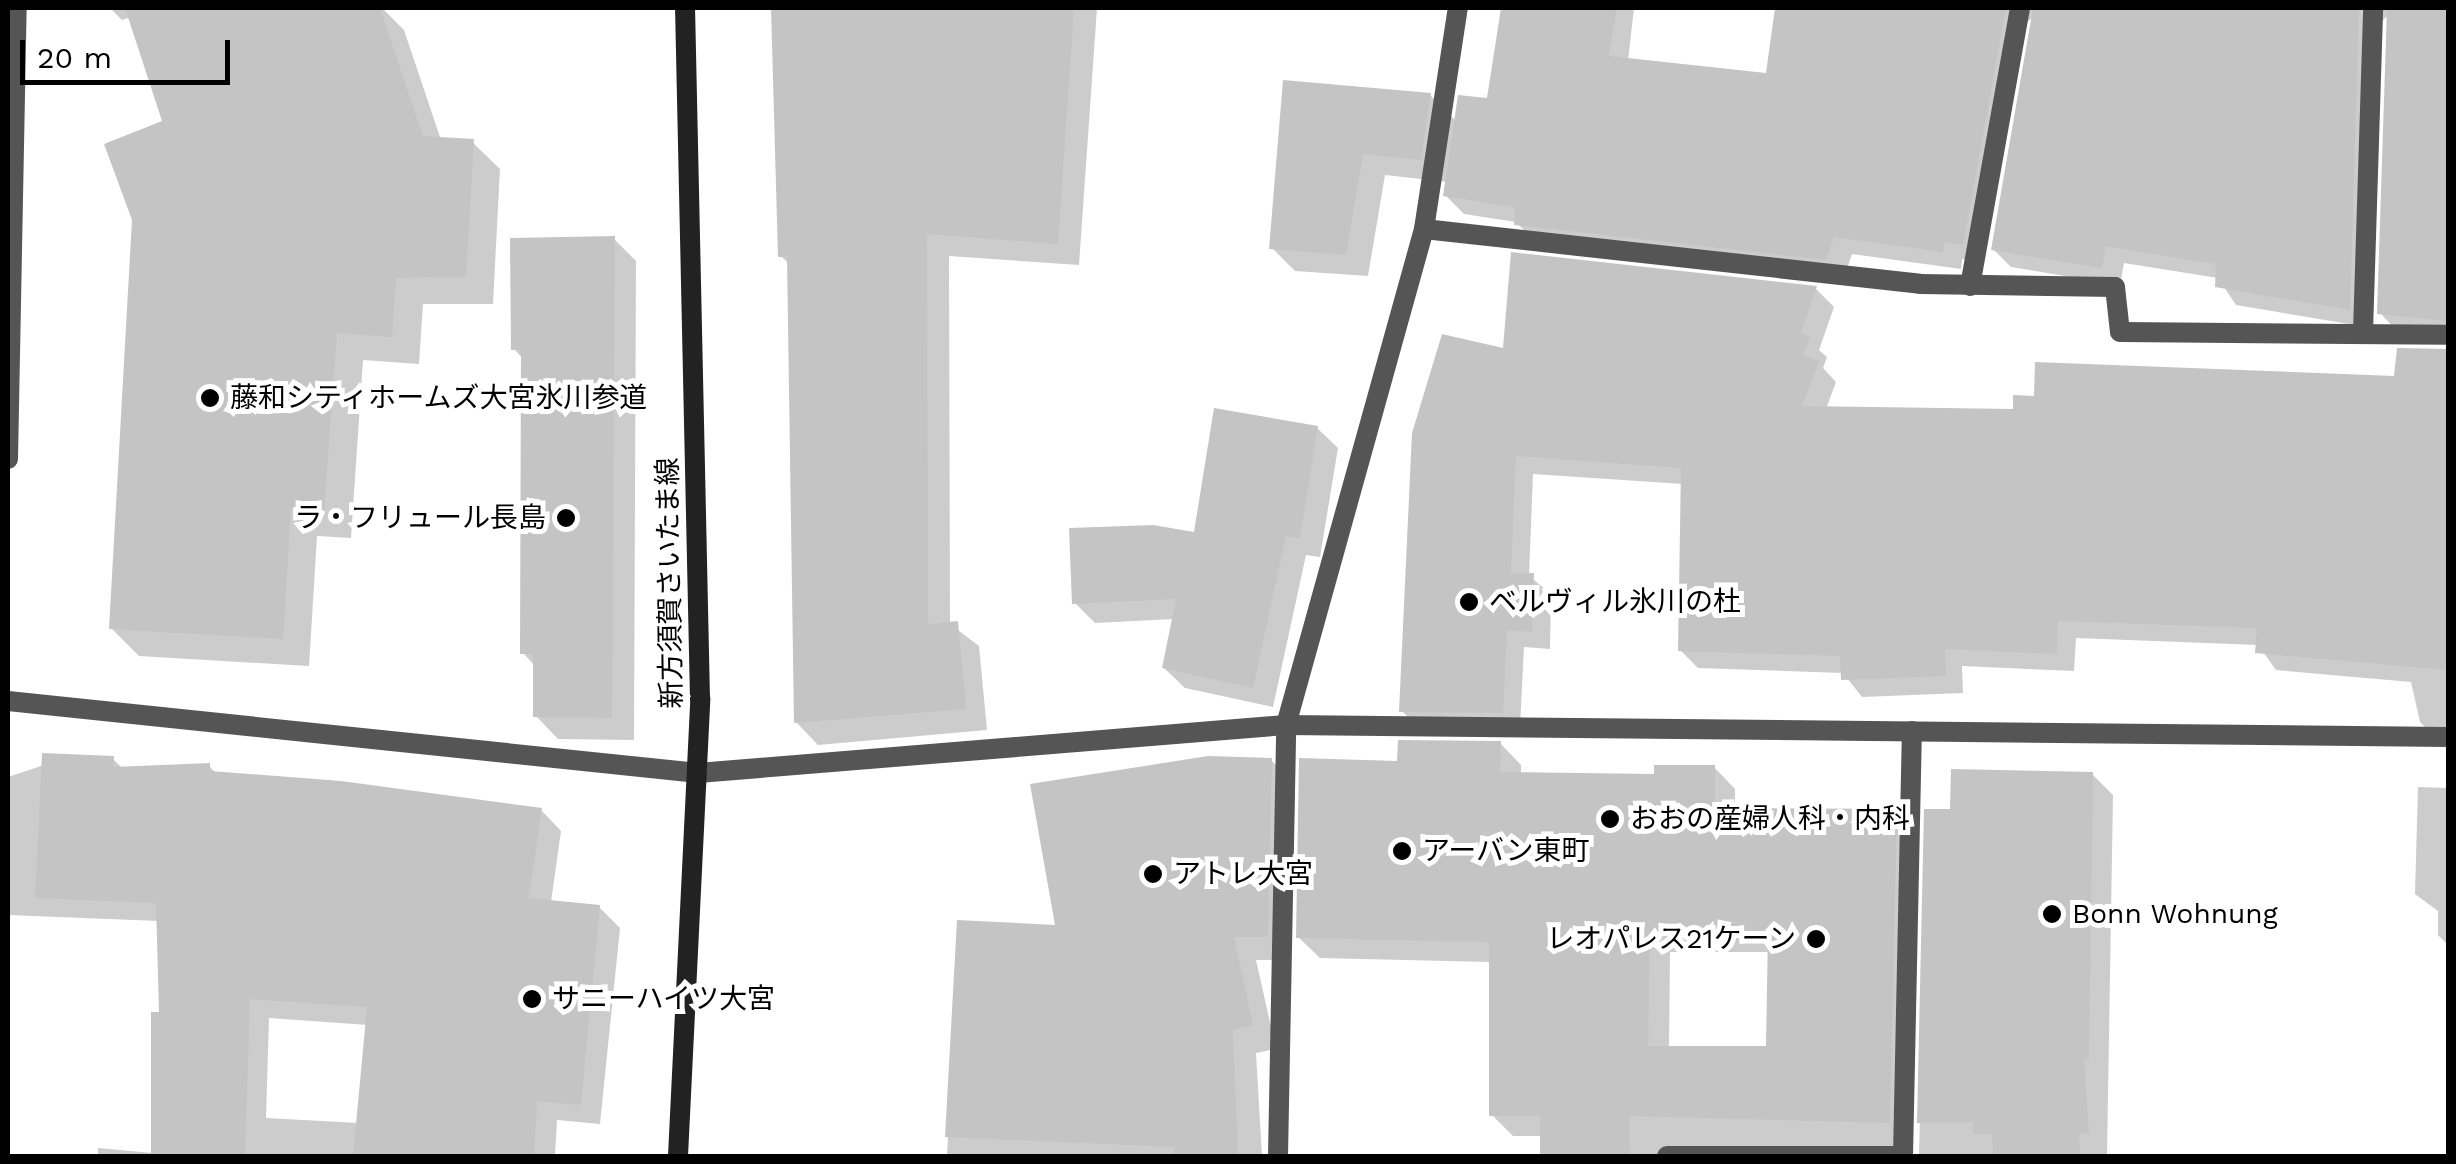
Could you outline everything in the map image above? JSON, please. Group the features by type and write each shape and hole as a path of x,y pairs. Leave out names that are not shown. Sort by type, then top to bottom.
{"main road":[{"name":"新方須賀さいたま線","path":"678,1156 698,774 685,8"}],"street":[{"path":"8,459 17,8"},
{"path":"1278,1156 1286,726 1424,230 1458,8"},
{"path":"1970,286 2020,8"},
{"path":"2364,332 2373,8"},
{"path":"1424,230 1970,286 2115,287 2120,332 2448,334"},
{"path":"8,701 698,774 1286,726 2448,738"},
{"path":"1667,1156 1903,1156 1912,731"}],"building":[{"name":"藤和シティホームズ大宮氷川参道","path":"125,8 380,8 423,136 474,139 466,277 396,278 392,337 337,333 324,511 291,509 283,639 109,629 132,220 104,144 162,121"},
{"path":"771,8 1074,8 1058,244 927,234 928,624 958,621 966,709 794,723 787,257 778,257"},
{"path":"1501,8 1617,8 1609,56 1766,73 1775,8 2006,8 1963,245 1944,242 1943,252 1834,237 1826,260 1514,225 1515,207 1443,196 1458,95 1487,98"},
{"path":"2033,8 2359,8 2350,310 2215,287 2216,264 2106,246 2102,268 1991,250"},
{"path":"2387,8 2448,8 2448,321 2377,314"},
{"path":"1283,80 1431,93 1421,160 1363,154 1346,255 1269,249"},
{"path":"615,236 612,718 533,717 533,654 520,654 521,350 511,350 510,238"},
{"path":"1511,252 1817,286 1801,333 1810,337 1803,355 1819,361 1802,406 2013,409 2013,395 2034,396 2035,362 2394,376 2397,348 2448,349 2448,670 2255,653 2257,628 2058,621 2057,654 1945,649 1946,676 1841,680 1840,656 1678,651 1681,468 1516,456 1511,573 1534,573 1532,632 1507,630 1503,713 1399,712 1412,433 1442,334 1503,348"},
{"path":"1214,408 1318,426 1300,538 1286,536 1253,688 1162,668 1176,599 1072,604 1069,528 1153,525 1194,532"},
{"path":"1398,740 1501,741 1500,772 1654,774 1654,765 1715,765 1715,808 1897,809 1890,1123 1629,1116 1630,1156 1540,1156 1540,1116 1489,1116 1489,942 1296,938 1299,758 1397,761","holes":["1768,931 1766,1046 1648,1046 1650,932"]},
{"path":"42,753 114,756 113,767 210,763 210,771 341,781 542,808 529,898 600,905 581,1105 537,1101 534,1156 353,1156 367,1007 250,999 245,1156 151,1156 151,1012 159,1012 156,903 35,898"},
{"path":"1208,756 1272,758 1268,937 1234,937 1253,1025 1233,1030 1238,1156 1174,1156 1174,1147 945,1137 957,920 1055,925 1030,784"},
{"name":"Bonn Wohnung","path":"1951,769 2093,772 2089,1060 2084,1060 2089,1133 2079,1134 2080,1156 1993,1156 1992,1134 1973,1134 1973,1122 1917,1123 1924,809 1950,809"}],"place":[{"name":"藤和シティホームズ大宮氷川参道","path":"210,398"},
{"name":"ラ・フリュール長島","path":"566,518"},
{"name":"ベルヴィル氷川の杜","path":"1469,602"},
{"name":"おおの産婦人科・内科","path":"1610,819"},
{"name":"アーバン東町","path":"1402,851"},
{"name":"アトレ大宮","path":"1153,874"},
{"name":"Bonn Wohnung","path":"2052,914"},
{"name":"レオパレス21ケーン","path":"1816,939"},
{"name":"サニーハイツ大宮","path":"532,999"}]}
